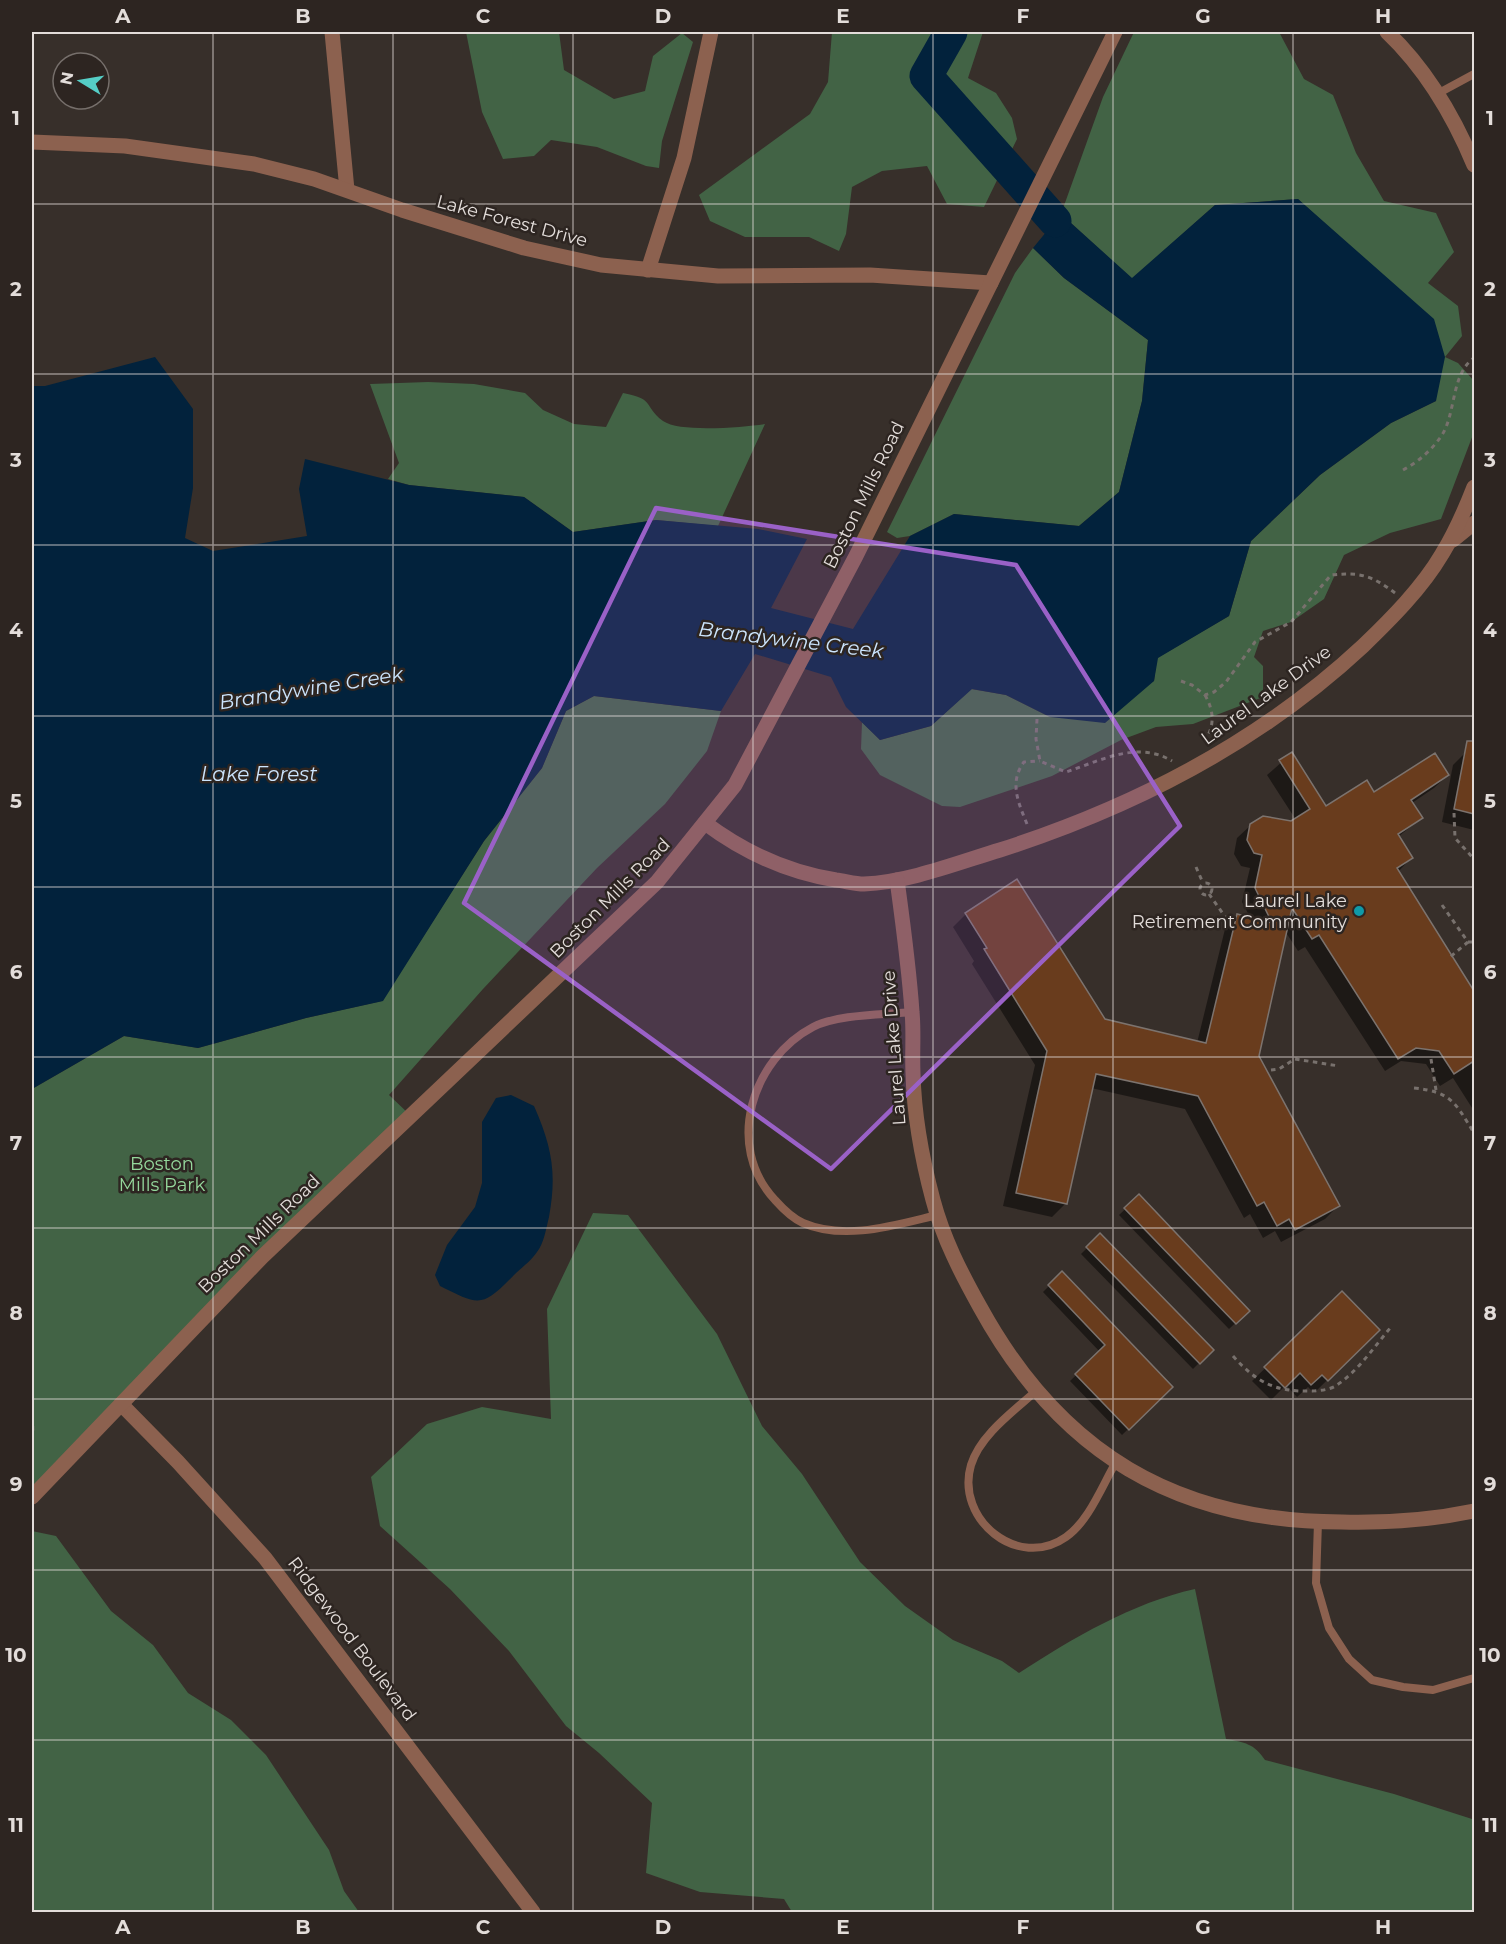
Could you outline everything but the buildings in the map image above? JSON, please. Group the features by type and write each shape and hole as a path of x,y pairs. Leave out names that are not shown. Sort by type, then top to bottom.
{"street":[{"path":"332,32 347,190"},
{"path":"648,270 684,158 711,32"},
{"name":"Boston Mills Road","path":"32,1497 262,1257 650,890 735,785 856,556 1115,32"},
{"path":"1387,32 1437,93 1461,134 1474,165"},
{"name":"Lake Forest Drive","path":"32,142 135,147 254,164 314,179 562,258 648,270 718,276 882,275 991,283"},
{"name":"Laurel Lake Drive","path":"705,823 728,840 781,867 814,876 862,884 897,879 1034,839 1123,804 1189,771 1259,728 1305,695 1368,641 1406,601 1448,544 1474,487"},
{"name":"Laurel Lake Drive","path":"1448,544 1474,523"},
{"name":"Laurel Lake Drive","path":"897,879 912,1012 915,1099 937,1215 964,1278 994,1333 1036,1391 1060,1417 1116,1462 1151,1483 1219,1509 1259,1517 1318,1522 1414,1521 1474,1511"},
{"name":"Ridgewood Boulevard","path":"121,1404 193,1478 265,1558 533,1912"}],"lane":[{"path":"1437,93 1474,74"},
{"path":"912,1012 816,1025 794,1038 777,1055 761,1080 750,1113 749,1142 755,1170 765,1188 787,1212 801,1222 819,1228 850,1231 937,1215"},
{"path":"1036,1391 987,1438 971,1464 970,1499 980,1521 989,1531 1011,1545 1022,1547 1035,1548 1058,1542 1082,1521 1116,1462"},
{"path":"1318,1522 1316,1583 1329,1628 1349,1659 1372,1680 1403,1687 1433,1690 1474,1678"}],"path":[{"path":"1403,470 1427,453 1443,434 1462,374 1474,357"},
{"path":"1205,695 1214,692 1226,682 1255,642 1291,622 1331,575 1350,573 1373,577 1406,601"},
{"path":"1034,839 1016,793 1016,774 1024,762 1040,761 1066,772 1123,752 1142,751 1165,757 1189,771 1210,734 1213,718 1211,705 1205,695 1192,685 1181,681"},
{"path":"1037,719 1036,739 1040,761"},
{"path":"1454,813 1455,838 1474,858"},
{"path":"1196,867 1203,884 1201,892 1209,894 1231,925"},
{"path":"1203,884 1211,885 1212,891 1209,894"},
{"path":"1442,905 1468,942"},
{"path":"1449,958 1468,942 1474,942"},
{"path":"1271,1070 1279,1069 1295,1059 1340,1066"},
{"path":"1431,1059 1436,1090"},
{"path":"1414,1088 1436,1090 1449,1096 1474,1133"},
{"path":"1233,1356 1270,1387 1288,1392 1317,1391 1335,1386 1347,1376 1391,1327"},
{"path":"32,1408 33,1433"}],"highlighted area":[{"path":"656,508 1016,565 1180,826 831,1169 464,903"}],"green space":[{"path":"466,32 559,32 564,70 614,99 645,91 653,56 682,33 693,42 662,141 659,168 646,166 597,147 551,140 534,156 503,159 482,112"},
{"path":"832,32 983,32 968,78 996,93 1012,118 1017,139 984,207 947,204 927,166 882,171 852,187 846,234 839,251 809,237 745,237 710,221 699,195 810,114 828,82"},
{"path":"1134,32 1279,32 1304,79 1333,95 1356,153 1384,201 1436,213 1454,252 1428,283 1458,306 1462,336 1445,357 1458,363 1474,381 1474,432 1441,519 1390,533 1344,555 1324,599 1291,622 1263,631 1254,657 1263,666 1263,697 1193,724 1156,727 1121,740 1052,776 960,807 942,806 880,775 861,749 862,722 880,740 931,726 971,689 1006,695 1050,717 1154,681 1157,658 1229,616 1251,541 1320,475 1391,423 1436,401 1343,240 1298,199 1215,205 1132,279 1061,214 1103,97"},
{"path":"1033,248 1064,278 1148,340 1142,401 1119,492 1079,526 954,514 910,536 897,538 887,532 1015,273"},
{"path":"428,382 474,384 525,393 543,410 574,424 606,427 623,393 641,398 663,421 671,425 712,428 765,424 718,526 656,520 573,532 524,497 409,485 388,479 399,463 370,384"},
{"name":"Boston Mills Park","path":"594,696 721,711 707,751 665,804 597,868 483,989 389,1095 410,1115 32,1497 32,1089 124,1036 198,1048 306,1018 382,1001 484,841 542,768 566,711"},
{"path":"593,1213 628,1215 717,1334 762,1426 802,1474 860,1562 905,1606 953,1640 1002,1661 1019,1673 1104,1623 1149,1603 1195,1589 1226,1739 1248,1745 1257,1750 1265,1760 1394,1794 1472,1819 1474,1821 1474,1912 792,1912 784,1899 700,1892 646,1873 652,1803 599,1753 566,1726 509,1651 450,1589 380,1526 371,1477 427,1424 482,1407 551,1419 547,1309"},
{"path":"32,1531 56,1536 111,1611 153,1645 188,1693 231,1720 266,1755 329,1850 344,1891 359,1912 32,1912"}],"water":[{"name":"Lake Forest","path":"1298,199 1434,319 1445,357 1436,401 1391,423 1320,475 1251,541 1229,616 1158,658 1154,681 1105,723 1050,717 1006,695 972,689 931,726 880,740 846,707 831,677 755,654 721,711 594,696 566,711 542,768 484,841 383,1001 306,1018 198,1048 124,1036 32,1089 32,386 45,386 155,357 193,409 193,488 185,538 213,551 307,536 299,489 305,459 409,485 524,497 573,532 656,520 758,529 807,539 771,608 853,629 910,536 954,514 1079,526 1119,492 1142,401 1148,340 1064,278 1033,248 1061,214 1132,278 1215,205"},
{"path":"511,1095 534,1106 545,1134 553,1173 549,1217 541,1244 532,1258 495,1293 487,1298 473,1300 440,1286 435,1275 447,1245 475,1207 482,1183 482,1122 496,1098"}],"waterway":[{"path":"951,32 926,76 1055,221"}],"place":[{"name":"Laurel Lake Retirement Community","path":"1359,911"}],"water label":[{"name":"Brandywine Creek","path":"791,640"},
{"name":"Brandywine Creek","path":"311,688"}]}
